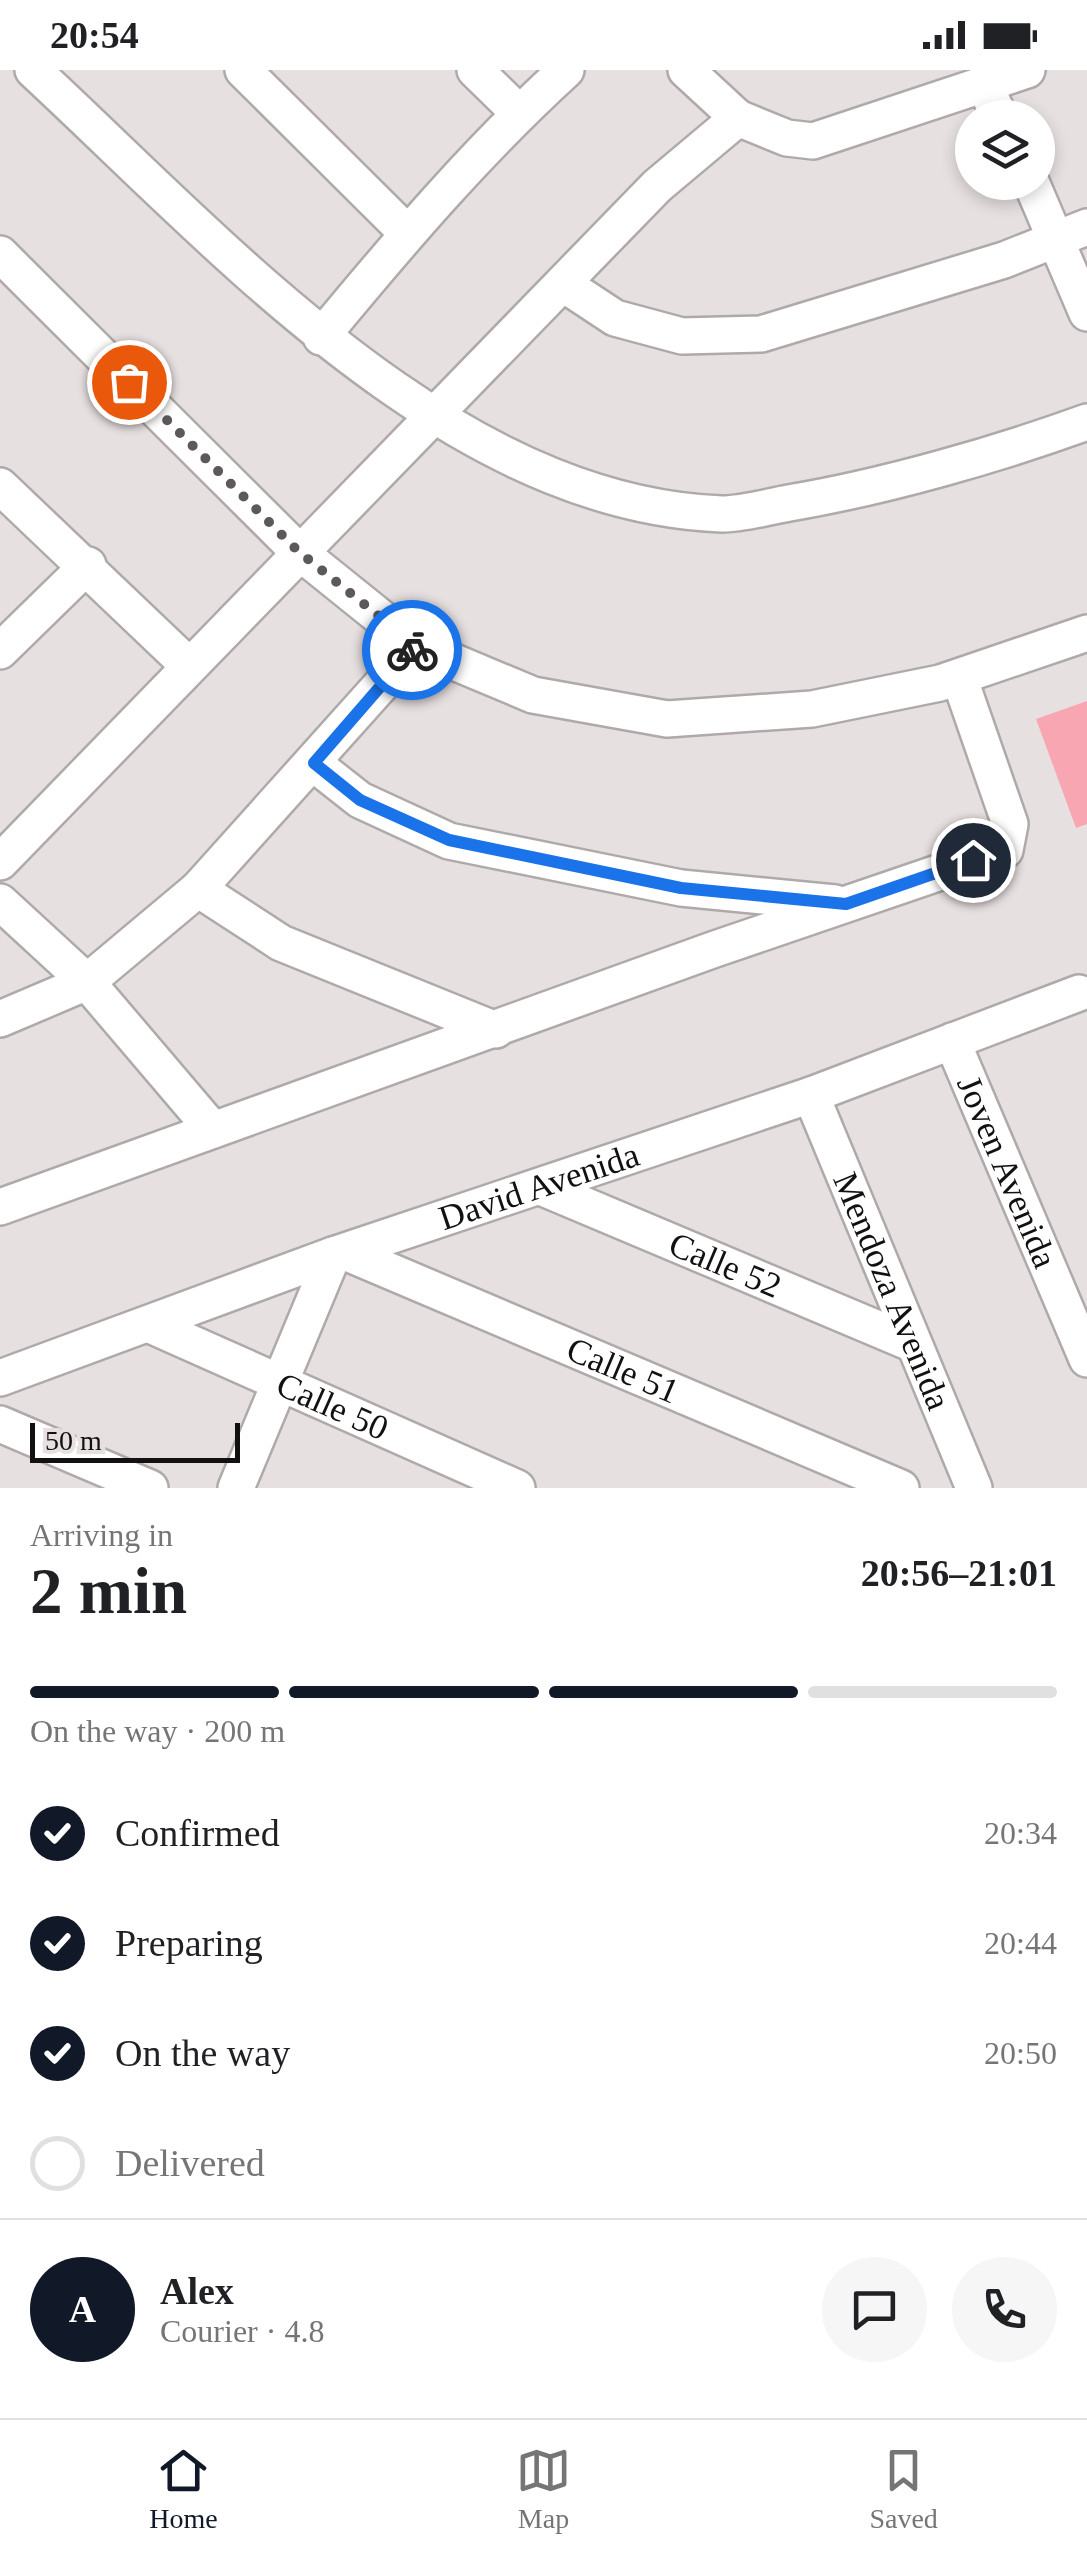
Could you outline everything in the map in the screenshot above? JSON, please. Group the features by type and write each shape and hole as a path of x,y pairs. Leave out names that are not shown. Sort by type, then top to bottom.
{"street":[{"path":"33,70 321,337 436,415 549,476 634,503 725,514 840,494 1084,423"},
{"path":"243,70 406,233"},
{"path":"475,70 519,113"},
{"path":"321,337 406,233 519,113 566,70"},
{"path":"686,70 738,118 787,138 813,141 955,110"},
{"path":"995,100 1027,70"},
{"path":"0,862 298,551 565,285 657,186 738,118"},
{"path":"1046,200 1072,232 1087,313"},
{"path":"565,285 616,318 682,336 761,334 1004,260 1072,232"},
{"path":"0,254 298,551 416,646 532,695 667,719 812,709 959,677 1087,633"},
{"path":"0,486 88,565 188,665"},
{"path":"0,650 88,565"},
{"path":"0,1019 87,982 198,890 416,646"},
{"path":"0,1207 1005,850 1010,824 959,677"},
{"path":"314,763 360,800 449,840 681,888 846,904"},
{"path":"198,890 281,942 496,1030"},
{"path":"0,902 87,982 213,1130"},
{"name":"David Avenida","path":"0,1378 339,1254 811,1095 1078,993"},
{"name":"Joven Avenida","path":"952,1042 1087,1359"},
{"name":"Mendoza Avenida","path":"811,1095 974,1488"},
{"name":"Calle 52","path":"541,1187 911,1343"},
{"path":"236,1488 339,1254"},
{"name":"Calle 51","path":"339,1254 901,1488"},
{"name":"Calle 50","path":"148,1324 518,1488"},
{"path":"0,1424 150,1488"}],"shaded area":[{"path":"1087,701 1087,824 1076,828 1036,719"}],"way so far":[{"path":"129,382 298,551 416,646 412,650"}],"route":[{"path":"412,650 314,763 360,800 449,840 681,888 846,904 973,860"}]}
